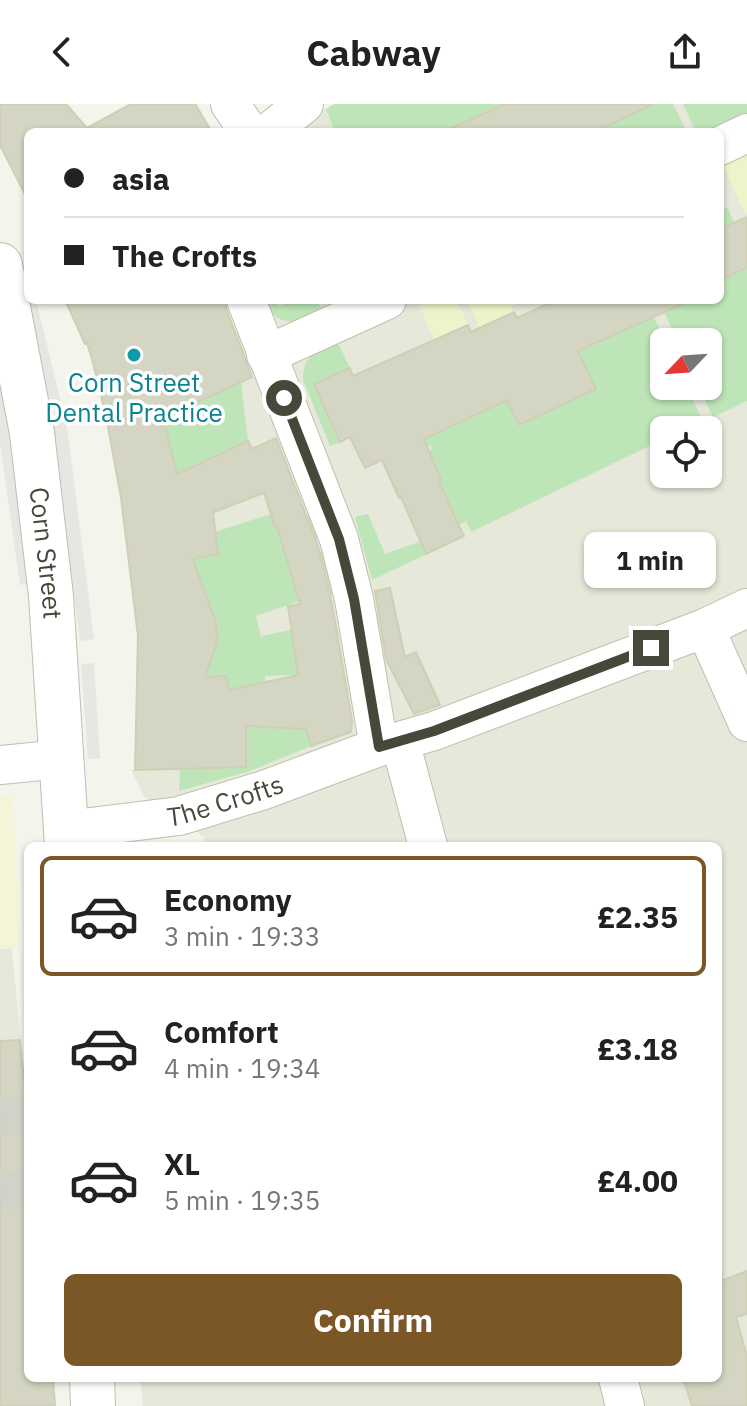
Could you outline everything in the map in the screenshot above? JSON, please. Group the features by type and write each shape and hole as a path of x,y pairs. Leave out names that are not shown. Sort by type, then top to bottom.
{"street":[{"path":"230,104 246,128"},
{"path":"274,128 304,104"},
{"path":"724,144 747,133"},
{"name":"Corn Street","path":"0,265 32,433 52,607 66,838"},
{"path":"247,304 339,539 390,744 427,842"},
{"path":"266,355 378,304"},
{"name":"The Crofts","path":"66,838 179,816 264,790 434,731 705,628 747,608"},
{"path":"705,628 747,722"},
{"path":"0,765 61,759"},
{"path":"92,1382 93,1406"},
{"path":"619,1382 625,1406"}],"shaded area":[{"path":"334,104 747,104 747,1406 143,1406 140,1382 722,1382 722,842 205,842 204,837 144,796 131,770 135,769 142,652 110,440 206,346 236,333 250,304 724,304 724,128 303,128 318,113"},
{"path":"334,104 512,104 453,128 333,128 326,109"},
{"path":"653,104 673,104 685,128 602,128"},
{"path":"683,104 747,104 747,115 719,128 694,128"},
{"path":"727,207 742,240 747,239 747,401 713,416 705,400 722,400 722,328 671,328 664,312 673,304 724,304 724,278 746,269 727,226 724,227 724,208"},
{"path":"16,269 24,272 24,303"},
{"path":"24,304 37,304 67,427 94,639 80,641 52,424"},
{"path":"265,304 319,304 322,310 288,321"},
{"path":"654,317 659,328 650,328 650,400 693,400 701,416 650,416 650,446 471,532 466,521 451,529 450,504 432,458 389,476 385,468 432,449 430,445 391,459 568,338"},
{"path":"337,341 350,368 314,385 340,442 330,446 303,380 308,359"},
{"path":"0,356 33,583 20,585 0,444"},
{"path":"241,382 248,441 223,452 234,476 241,473 251,498 197,521 204,462 156,485 155,477 176,469 163,418"},
{"path":"271,514 275,527 309,517 318,540 284,549 288,561 322,552 336,594 302,600 256,616 261,636 306,627 314,674 265,676 265,681 229,690 226,676 202,677 216,645 186,560 217,554 215,532"},
{"path":"368,514 385,554 424,540 429,553 372,580 355,517"},
{"path":"94,663 100,759 88,759 81,664"},
{"path":"269,716 306,729 311,746 250,771 179,791 180,769 246,767 246,740 225,725 269,727"},
{"path":"0,795 13,795 20,949 0,949"},
{"path":"12,948 24,1078 0,1357 0,949"}],"sand":[{"path":"747,151 745,214 724,167 724,162"},
{"path":"459,304 468,325 434,340 419,305"},
{"path":"469,304 515,304 511,306 514,312 480,328"}],"building":[{"path":"0,104 66,104 87,128 24,128 24,192 0,145"},
{"path":"131,104 195,104 210,128 87,128"},
{"path":"505,104 654,104 603,128 452,128"},
{"path":"747,217 747,268 724,278 724,227"},
{"path":"67,304 226,304 252,377 163,418 177,474 248,441 252,449 276,438 318,546 332,604 352,721 351,732 311,746 306,729 246,726 246,767 135,770 138,636 121,498 106,416 87,343","holes":["264,493 300,604 288,606 298,675 229,690 226,676 205,677 217,643 216,623 193,559 218,554 213,512"]},
{"path":"547,304 682,304 578,351 596,389 519,425 507,400 424,439 441,480 439,482 464,536 426,554 382,460 365,468 350,437 340,442 314,384 350,368 353,376 468,325 471,332 514,312 517,318"},
{"path":"390,588 405,657 416,652 440,705 414,714 386,659 375,591"},
{"path":"20,1040 24,1079 24,1382 53,1382 55,1406 0,1406 0,1041"},
{"path":"747,1271 747,1314 736,1317 747,1356 747,1406 692,1406 684,1382 722,1382 722,1280"}],"tunnel":[{"path":"0,1117 24,1116"},
{"path":"0,1191 24,1189"}],"place":[{"name":"Corn Street Dental Practice","path":"134,355"}],"route":[{"path":"284,398 339,539 354,599 379,747 434,731 651,648"}]}
